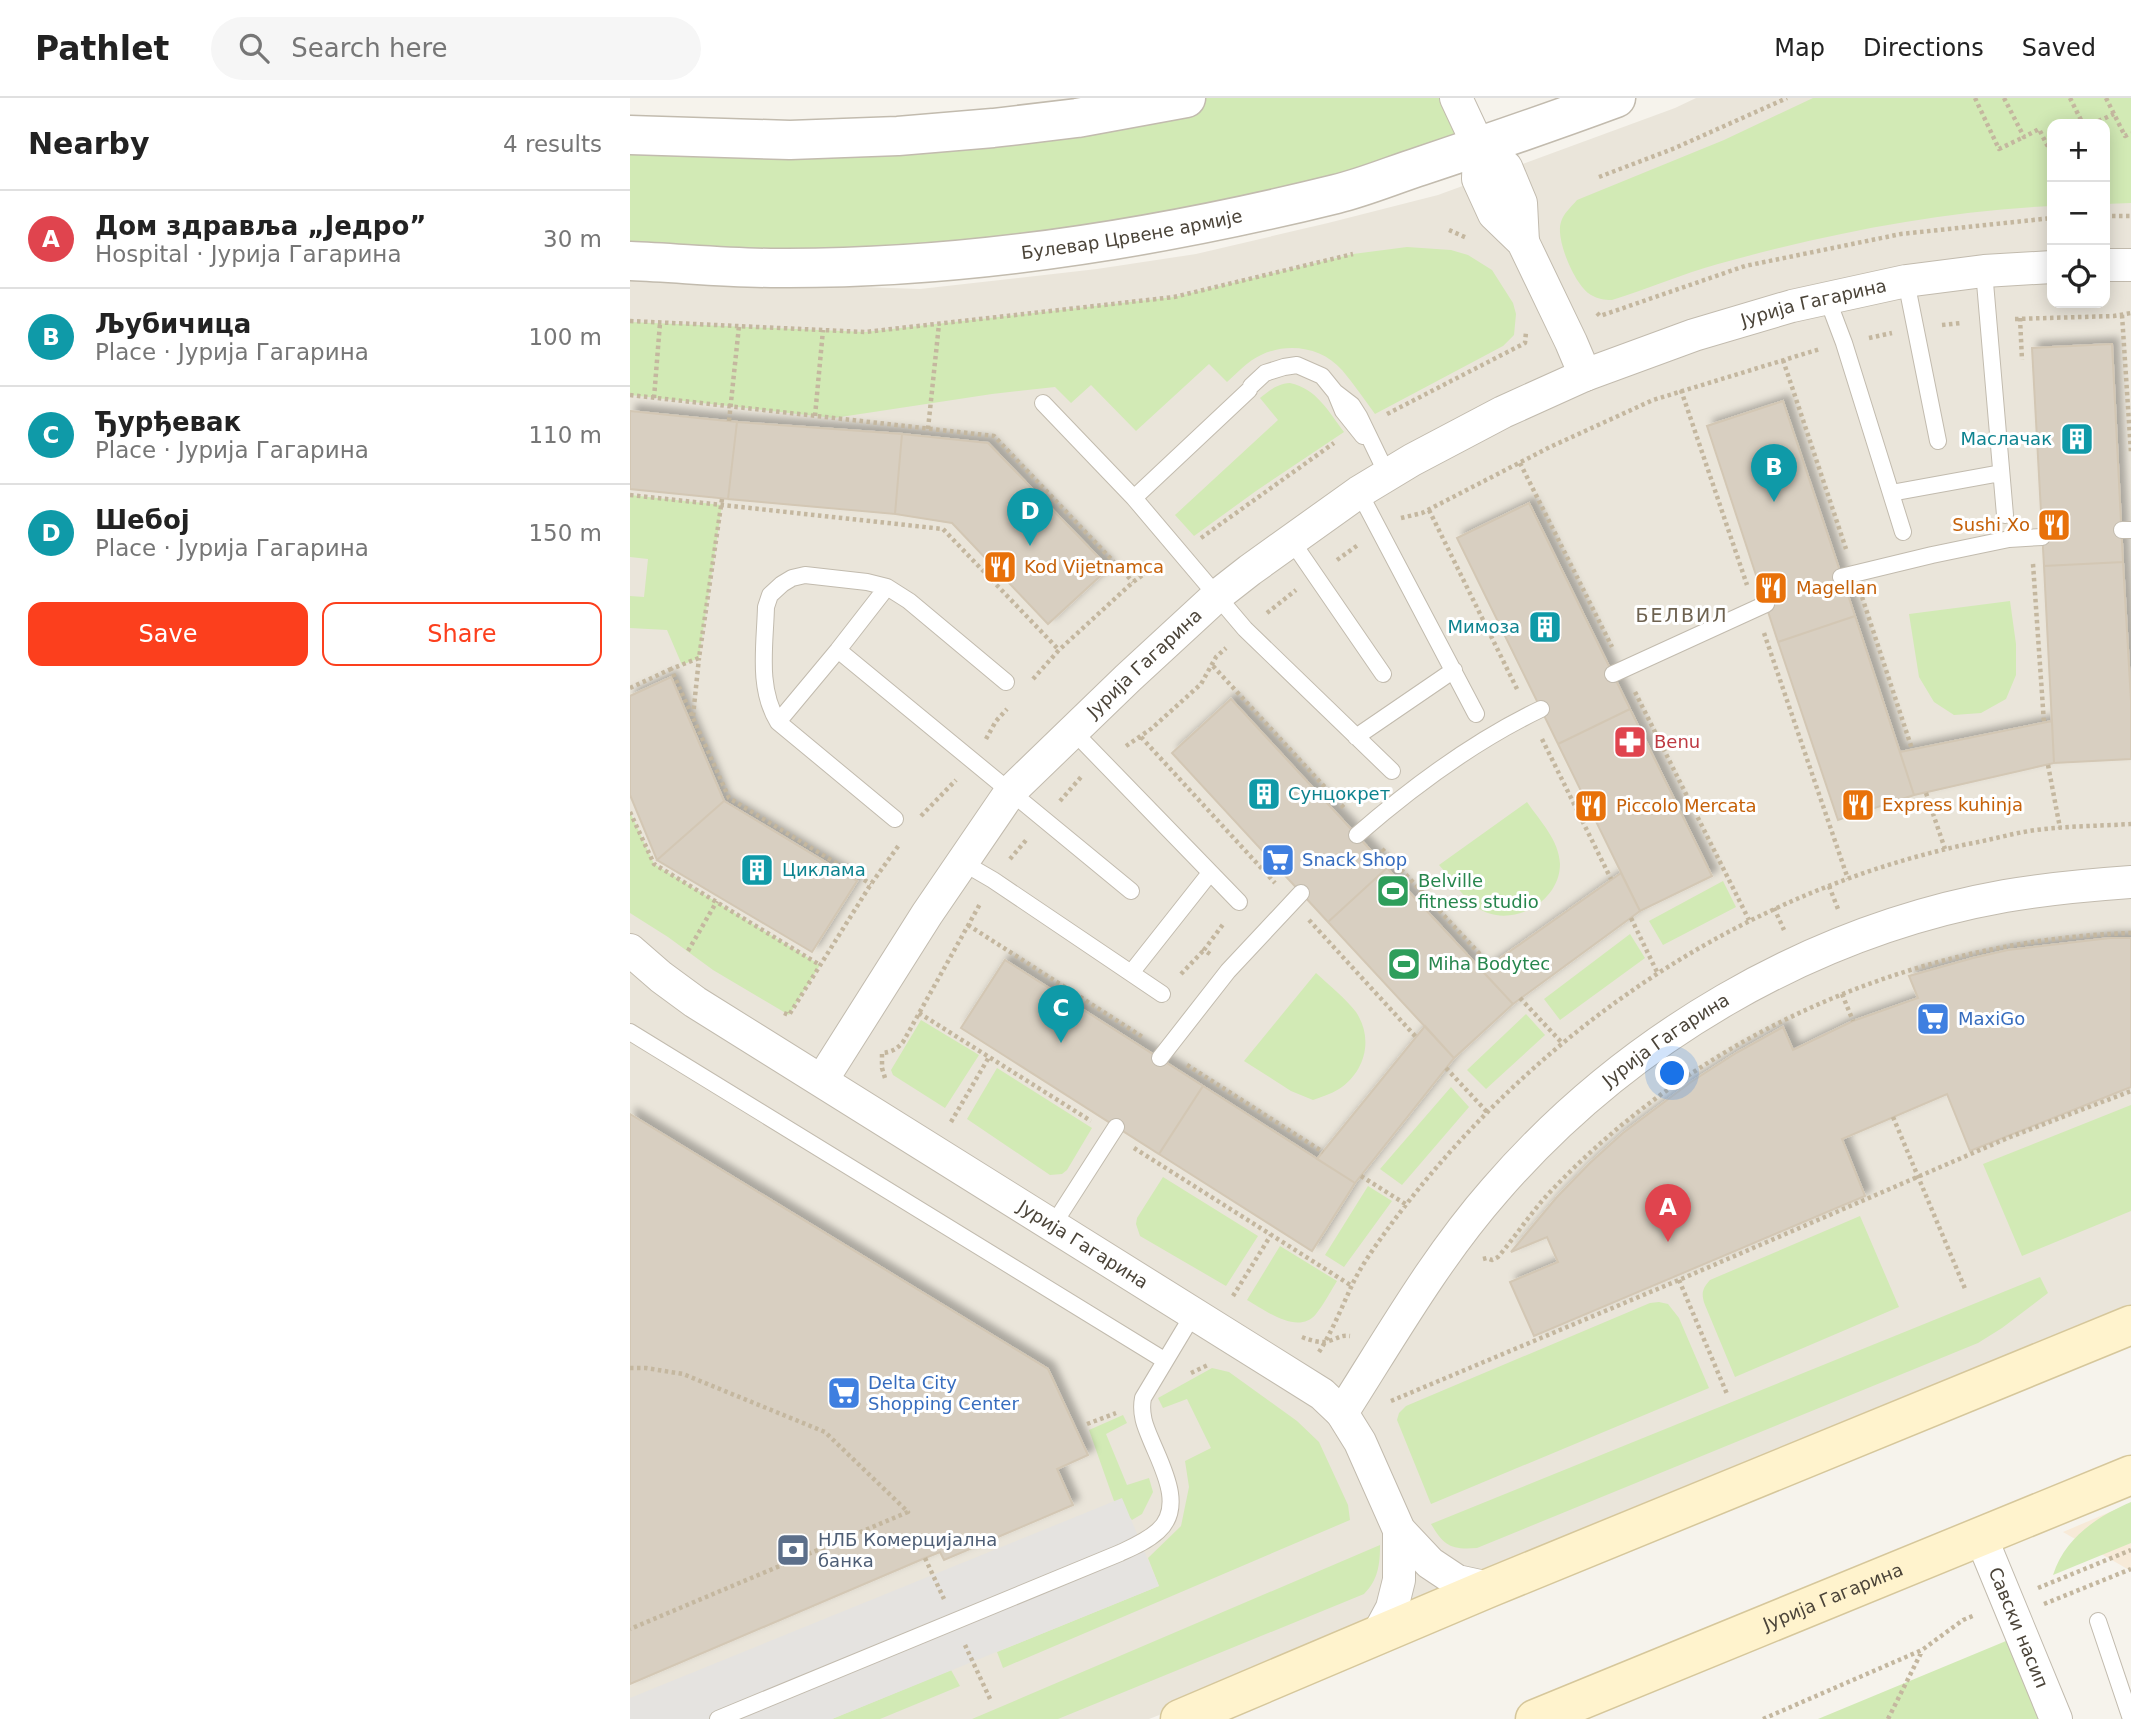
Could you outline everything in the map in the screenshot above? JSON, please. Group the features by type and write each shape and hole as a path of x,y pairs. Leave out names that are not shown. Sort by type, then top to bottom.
{"main road":[{"path":"1180,1719 1489,1588 2131,1325"},
{"name":"Јурија Гагарина","path":"1535,1719 2131,1475"}],"street":[{"path":"630,135 790,140 898,135 1077,118 1186,98"},
{"path":"1456,98 1479,147 1478,179 1494,214 1523,242 1584,374"},
{"name":"Булевар Црвене армије","path":"630,261 786,268 880,265 982,257 1188,227 1339,193 1616,98"},
{"path":"2110,265 2131,265"},
{"name":"Јурија Гагарина","path":"822,1080 962,862 1011,791 1218,596 1359,492 1387,474 1503,412 1584,374 1694,335 1827,298 1906,281 1984,271 2047,267"},
{"name":"Јурија Гагарина","path":"1342,1413 1448,1251 1494,1191 1561,1122 1606,1083 1678,1029 1798,962 1909,920 2003,897 2131,882"},
{"name":"Јурија Гагарина","path":"630,950 695,1002 1312,1387 1342,1413 1360,1442 1399,1531 1430,1563 1457,1581 1489,1588"},
{"name":"Јурија Гагарина","path":"1377,1636 1392,1608 1399,1580 1399,1531"},
{"name":"Савски насип","path":"1981,1537 2056,1719"}],"lane":[{"path":"1984,271 2005,515"},
{"path":"1906,281 1938,441"},
{"path":"1827,298 1844,343 1903,533"},
{"path":"1134,498 1265,373 1284,366 1297,365 1322,376 1335,391 1343,411 1360,427 1372,445 1387,474"},
{"path":"1043,403 1134,498 1245,629 1392,771"},
{"path":"1891,493 2001,473"},
{"path":"1359,492 1476,714"},
{"path":"1841,577 2009,539 2042,537"},
{"path":"1291,540 1383,674"},
{"path":"895,819 778,722 769,705 764,686 766,607 770,595 792,578 805,575 887,587 909,601 1006,682"},
{"path":"778,722 887,587"},
{"path":"1613,674 1766,604"},
{"path":"838,650 1131,891"},
{"path":"1356,737 1454,670"},
{"path":"1357,835 1404,797 1488,737 1541,709"},
{"path":"1073,731 1239,902"},
{"path":"962,862 1162,994"},
{"path":"1131,973 1210,873"},
{"path":"1160,1058 1228,971 1301,893"},
{"path":"630,1032 1164,1360"},
{"path":"1054,1225 1116,1127"},
{"path":"718,1719 1107,1559 1148,1539 1161,1529 1170,1513 1168,1483 1144,1422 1141,1406 1164,1360 1194,1313"},
{"path":"2098,1621 2131,1719"}],"path":[{"path":"1599,177 1675,148 1787,98"},
{"path":"1975,98 1999,149 2039,129 2047,143"},
{"path":"2004,98 2024,137"},
{"path":"2070,98 2080,119"},
{"path":"2106,98 2125,136 2131,133"},
{"path":"2103,119 2114,114"},
{"path":"2110,216 2131,216"},
{"path":"1600,316 1745,266 1901,234 2047,219"},
{"path":"630,321 865,332 1174,297 1353,254"},
{"path":"2122,315 2131,453"},
{"path":"654,398 660,323"},
{"path":"928,429 939,324"},
{"path":"729,421 739,326"},
{"path":"815,416 824,330"},
{"path":"1032,681 1059,650 1133,582 1153,567 1182,552 1321,451 1360,427 1525,343"},
{"path":"882,1053 890,1053 903,1042 993,880 1044,819 1099,757 1127,746 1151,729 1201,684 1216,657 1245,629 1315,576 1405,516 1429,510 1550,447 1681,390"},
{"path":"630,395 994,436 1133,582"},
{"path":"630,495 722,502 943,529 1059,650"},
{"path":"693,718 722,502"},
{"path":"630,688 699,658"},
{"path":"671,669 729,798 871,884"},
{"path":"916,823 974,762 996,722 1014,701"},
{"path":"2048,765 2060,828"},
{"path":"1926,793 1945,849"},
{"path":"630,812 654,864 820,965"},
{"path":"1803,895 1872,870 1945,849 2033,830 2131,824"},
{"path":"789,1015 871,884 899,845"},
{"path":"688,951 717,901"},
{"path":"1631,918 1657,972"},
{"path":"1478,1262 1485,1258 1498,1258 1551,1191 1619,1128 1661,1094 1781,1021 1842,994 1908,971 2008,945 2063,937 2131,933"},
{"path":"1162,994 1205,950"},
{"path":"1842,994 1853,1021"},
{"path":"1520,998 1563,1044"},
{"path":"951,1122 989,1057"},
{"path":"1446,1068 1488,1113"},
{"path":"1387,1402 2010,1137 2131,1091"},
{"path":"1893,1118 1966,1292"},
{"path":"1361,1176 1407,1205"},
{"path":"1232,1298 1271,1235"},
{"path":"1679,1280 1727,1394"},
{"path":"630,1368 683,1374 825,1432 908,1512 630,1629"},
{"path":"2011,1609 2131,1550"},
{"path":"1763,1719 1922,1650 1963,1620 2011,1609 2131,1569"},
{"path":"1888,1719 1922,1650"}],"shaded area":[{"path":"1696,98 2131,98 2131,1314 1489,1588 1149,1719 630,1719 630,279 920,289 1097,269 1196,254 1438,195"},
{"path":"1122,1498 1159,1586 832,1719 630,1719 630,1698"},
{"path":"2131,1503 2131,1571 2063,1532"}],"green space":[{"path":"1186,98 1456,98 1479,147 1077,245 630,261 630,135"},
{"path":"1813,98 2131,98 2131,203 2110,204 2110,119 2047,119 2047,206 1926,219 1800,243 1691,272 1612,300 1596,297 1585,290 1568,262 1560,230 1563,216 1577,200 1724,140"},
{"path":"1407,247 1451,250 1468,255 1492,270 1513,303 1516,314 1514,335 1503,346 1375,414 1334,362 1315,352 1293,348 1261,355 1227,382 1209,364 1136,431 1091,385 1071,403 1055,387 834,418 630,395 630,322 865,332 1174,297 1353,254"},
{"path":"1290,383 1315,396 1344,432 1194,536 1175,515 1278,420 1260,398 1277,386"},
{"path":"630,495 722,505 699,658 682,665 667,630 630,628 630,596 644,597 648,559 630,557"},
{"path":"2010,601 2016,644 2016,675 2006,699 1981,713 1954,715 1934,702 1919,677 1909,614"},
{"path":"1527,802 1556,847 1560,864 1558,878 1542,901 1530,909 1502,916 1488,913 1470,902 1439,865"},
{"path":"630,812 654,864 820,965 789,1015 713,970 630,913"},
{"path":"1723,881 1736,907 1663,945 1649,921"},
{"path":"1630,934 1645,958 1560,1020 1544,999"},
{"path":"1316,973 1356,1012 1362,1022 1365,1044 1361,1064 1348,1082 1336,1091 1313,1100 1291,1091 1244,1061"},
{"path":"1526,1014 1545,1035 1486,1089 1467,1070"},
{"path":"921,1020 979,1055 945,1108 893,1075 891,1070"},
{"path":"997,1068 1092,1128 1062,1174 1050,1175 967,1119"},
{"path":"1451,1087 1469,1107 1402,1185 1380,1169"},
{"path":"2131,1105 2131,1211 2022,1256 1983,1164"},
{"path":"1163,1177 1258,1236 1226,1286 1140,1236 1137,1218"},
{"path":"1368,1186 1392,1201 1344,1267 1325,1255"},
{"path":"1860,1216 1899,1307 1735,1377 1704,1301 1703,1292 1707,1283"},
{"path":"1280,1246 1337,1281 1319,1310 1309,1320 1291,1322 1281,1319 1247,1300"},
{"path":"2040,1277 2048,1293 1978,1343 1477,1548 1449,1545 1431,1524"},
{"path":"1650,1303 1668,1304 1679,1318 1709,1388 1431,1504 1397,1420 1399,1413 1406,1406"},
{"path":"1212,1368 1229,1372 1297,1421 1319,1442 1348,1505 1350,1520 1003,1668 997,1652 1159,1586 1148,1558 1181,1526 1189,1487 1185,1461 1211,1448 1187,1399 1163,1408 1158,1398"},
{"path":"1123,1415 1127,1423 1106,1434 1127,1485 1149,1478 1153,1492 1142,1514 1132,1520 1114,1501 1089,1430"},
{"path":"2131,1502 2131,1543 2053,1575 2065,1550 2083,1530"},
{"path":"1380,1545 1377,1572 1364,1594 1058,1719 972,1719"},
{"path":"2006,1641 2039,1719 1818,1719"},
{"path":"951,1670 960,1686 880,1719 832,1719"}],"building":[{"name":"Маслачак","path":"2112,344 2123,562 2044,566 2032,348"},
{"path":"1783,401 1855,616 1778,642 1707,426"},
{"path":"630,411 737,422 728,499 630,489"},
{"path":"737,422 902,434 895,514 728,499"},
{"path":"902,434 988,443 1109,568 1048,624 952,523 895,514"},
{"name":"Мимоза","path":"1529,503 1630,709 1558,744 1457,538"},
{"path":"2123,562 2131,701 2131,759 2054,763 2044,566"},
{"path":"1855,616 1914,795 1838,820 1778,642"},
{"path":"671,677 724,801 657,860 630,795 630,696"},
{"name":"Сунцокрет","path":"1231,699 1387,868 1328,922 1172,753"},
{"path":"1630,709 1712,876 1640,911 1558,744"},
{"path":"2052,721 2054,763 1914,795 1900,752"},
{"name":"Циклама","path":"724,801 857,881 812,952 657,860"},
{"path":"1387,868 1513,1004 1454,1058 1328,922"},
{"path":"1621,873 1640,911 1513,1004 1482,971"},
{"path":"2131,938 2131,1087 1970,1151 1947,1094 1842,1139 1865,1196 1534,1336 1510,1282 1558,1262 1547,1237 1511,1252 1557,1197 1590,1163 1623,1133 1691,1082 1783,1027 1793,1050 1853,1021 1918,998 1909,976 2008,950"},
{"path":"1005,960 1203,1086 1159,1154 961,1028"},
{"path":"1425,1026 1454,1058 1355,1183 1317,1159"},
{"path":"1203,1086 1355,1183 1312,1251 1159,1154"},
{"name":"Delta City Shopping Center","path":"630,1114 1048,1369 1088,1455 1057,1469 1073,1505 944,1560 940,1552 925,1558 630,1684"}],"place":[{"name":"Маслачак","path":"2077,439"},
{"name":"Љубичица","path":"1774,502"},
{"name":"Sushi Xo","path":"2054,525"},
{"name":"Шебој","path":"1030,546"},
{"name":"Kod Vijetnamca","path":"1000,567"},
{"name":"Magellan","path":"1771,588"},
{"name":"Мимоза","path":"1545,627"},
{"name":"Benu","path":"1630,742"},
{"name":"Сунцокрет","path":"1264,794"},
{"name":"Express kuhinja","path":"1858,805"},
{"name":"Piccolo Mercata","path":"1591,806"},
{"name":"Snack Shop","path":"1278,860"},
{"name":"Циклама","path":"757,870"},
{"name":"Belville fitness studio","path":"1393,891"},
{"name":"Miha Bodytec","path":"1404,964"},
{"name":"MaxiGo","path":"1933,1019"},
{"name":"Ђурђевак","path":"1061,1043"},
{"name":"Дом здравља „Једро”","path":"1668,1242"},
{"name":"Delta City Shopping Center","path":"844,1393"},
{"name":"НЛБ Комерцијална банка","path":"793,1550"}],"district":[{"name":"БЕЛВИЛ","path":"1682,615"}]}
